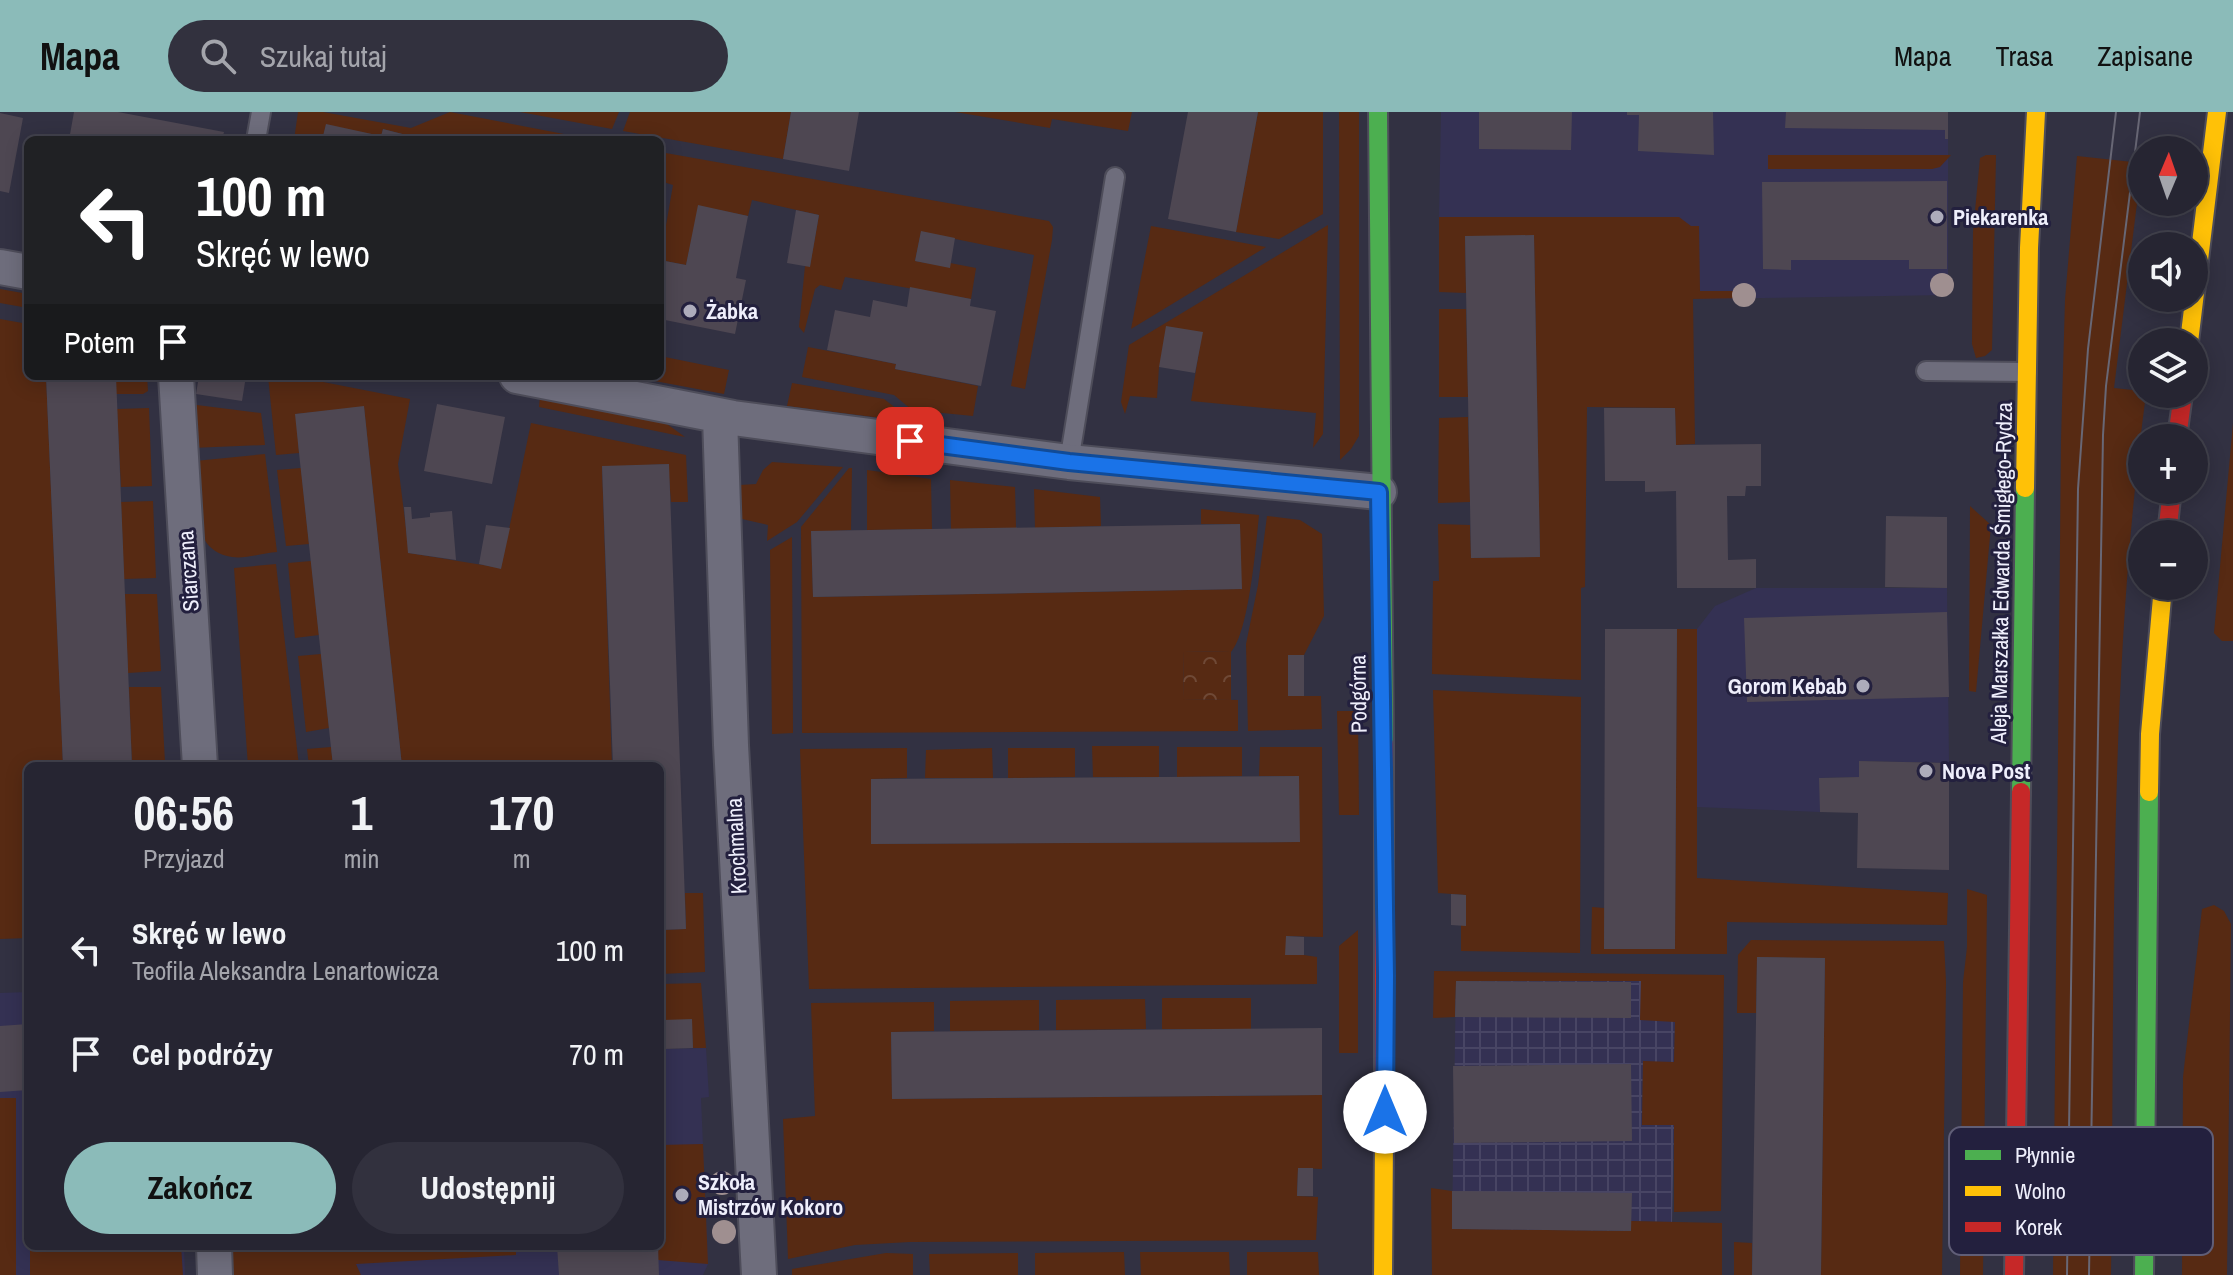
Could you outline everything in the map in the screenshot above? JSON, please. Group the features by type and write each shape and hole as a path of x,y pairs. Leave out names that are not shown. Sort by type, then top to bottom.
{"main road":[{"name":"Podgórna","path":"1378,112 1379,492 1386,976 1383,1275"},
{"name":"Aleja Marszałka Edwarda Śmigłego-Rydza","path":"2016,1127 2029,248 2036,112"},
{"path":"2191,328 2217,112"},
{"path":"2146,1127 2150,734 2162,600"},
{"name":"Aleja Marszałka Edwarda Śmigłego-Rydza","path":"2014,1255 2014,1275"},
{"path":"2144,1255 2144,1275"}],"street":[{"path":"0,267 24,271"},
{"name":"Siarczana","path":"176,380 200,762"},
{"path":"537,380 720,417 1069,462 1379,492"},
{"name":"Krochmalna","path":"720,417 731,745 759,1275"},
{"path":"214,1250 215,1275"}],"lane":[{"path":"257,136 261,112"},
{"path":"1069,462 1115,177"},
{"path":"1926,371 2027,372"}],"shaded area":[{"path":"1441,112 1948,112 1948,295 1693,299 1679,217 1439,217"},
{"path":"1756,588 1947,588 1949,763 1860,761 1859,777 1820,778 1820,812 1697,807 1697,629 1715,606"},
{"path":"1456,981 1641,981 1675,1021 1674,1062 1643,1062 1642,1125 1674,1125 1672,1222 1632,1221 1631,1231 1452,1229"},
{"path":"24,992 24,1250 184,1250 185,1275 0,1275 0,993"},
{"name":"Szkoła Mistrzów Kokoro","path":"706,1048 709,1097 701,1098 708,1264 703,1275 231,1275 229,1250 664,1250 664,1049"}],"green space":[{"path":"298,112 323,112 411,128 450,112 574,136 410,136 383,129 381,136 326,125 323,136 295,136"},
{"path":"520,112 619,112 612,129"},
{"path":"630,112 791,112 783,159 623,131"},
{"path":"955,112 1132,112 1128,131 1052,119 1050,128"},
{"path":"1258,112 1323,112 1323,214 1279,239 1236,232"},
{"path":"1339,112 1359,112 1359,436 1340,460"},
{"path":"664,153 1049,221 1053,227 1052,240 1025,389 1011,386 1034,255 921,232 915,261 976,268 971,299 845,277 841,290 820,285 815,289 804,333 799,327 805,266 810,266 819,215 752,200 748,216 699,206 686,265 664,261 664,237 673,185 664,182"},
{"path":"1768,155 1951,155 1940,167 1932,169 1768,169"},
{"path":"1996,155 1992,350 1976,358 1972,344 1973,232 1980,158"},
{"path":"2077,156 2128,161 2128,216 2135,216 2133,232 2128,232 2128,276 2114,388 2128,390 2128,408 2144,408 2142,424 2128,424 2128,504 2133,504 2132,520 2128,520 2115,834 2112,1127 2054,1127 2065,300"},
{"path":"1439,217 1679,217 1691,226 1699,226 1700,291 1749,291 1749,298 1693,299 1695,444 1676,445 1675,408 1587,407 1581,680 1432,674 1433,581 1439,581 1438,524 1470,525 1471,558 1540,556 1534,236 1465,237 1466,293 1439,292"},
{"path":"1328,225 1323,434 1313,448 1316,413 1191,401 1202,333 1159,367 1157,398 1130,396 1125,414 1121,402 1129,345"},
{"path":"1151,226 1266,247 1131,329"},
{"path":"0,289 24,293 24,307 0,303"},
{"path":"1439,309 1466,309 1468,397 1439,397"},
{"path":"0,319 24,323 24,380 46,380 63,762 24,762 24,938 0,939"},
{"path":"808,347 896,364 895,369 978,386 973,416 912,410 894,395 802,377"},
{"path":"664,357 729,370 724,394 649,380 664,380"},
{"path":"116,380 147,380 148,391 143,394 116,394"},
{"path":"268,380 323,382 410,399 398,464 409,553 501,568 531,423 686,455 688,502 671,502 668,464 602,467 612,762 402,762 364,407 296,414 299,453 276,455"},
{"path":"792,383 884,399 901,412 905,421 787,406"},
{"path":"540,396 660,419 685,437 539,407"},
{"path":"189,404 261,413 265,445 192,448"},
{"path":"149,408 152,486 121,487 117,409"},
{"path":"1468,417 1470,502 1438,503 1439,418"},
{"path":"2233,423 2233,641 2222,641 2214,633"},
{"path":"265,454 277,552 232,557 218,552 208,544 197,520 195,461"},
{"path":"772,462 843,467 797,522 767,541 768,525 742,519 740,485 756,484 763,470"},
{"path":"301,468 309,544 286,546 277,470"},
{"path":"852,468 851,530 811,532 813,597 1241,589 1240,524 1201,524 1201,509 1259,515 1251,587 1237,642 1231,652 1184,651 1183,699 1238,700 1238,731 802,733 801,527"},
{"path":"867,470 931,479 932,529 867,530"},
{"path":"950,480 1015,487 1016,528 951,529"},
{"path":"1034,489 1100,497 1101,526 1035,528"},
{"path":"153,501 156,578 124,579 121,502"},
{"path":"1970,506 1991,525 1976,692 1969,691"},
{"path":"1267,516 1300,520 1322,534 1324,616 1304,655 1288,655 1289,696 1321,696 1322,729 1248,731 1246,644"},
{"path":"792,537 793,733 772,734 770,550"},
{"path":"311,561 319,635 295,638 288,563"},
{"path":"276,564 299,762 248,762 234,568"},
{"path":"125,594 157,594 161,671 128,673"},
{"path":"1677,629 1697,629 1697,878 1948,893 1947,925 1727,922 1727,954 1591,954 1592,907 1604,908 1675,949"},
{"path":"1184,651 1231,652 1231,700 1183,699"},
{"path":"321,654 329,728 306,732 298,656"},
{"path":"129,687 161,687 165,762 132,762"},
{"path":"1433,690 1581,697 1580,953 1461,951 1461,925 1466,925 1466,895 1438,893"},
{"path":"1337,711 1358,711 1359,815 1339,815"},
{"path":"1092,746 1159,746 1159,777 1093,777"},
{"path":"331,747 333,762 309,762 307,749"},
{"path":"1177,747 1242,747 1242,776 1177,777"},
{"path":"1260,747 1322,747 1323,937 1286,936 1304,955 1317,957 1317,984 809,989 800,749 907,748 907,778 871,779 872,844 1299,842 1299,776 1259,776"},
{"path":"992,748 993,778 925,778 926,750"},
{"path":"1008,748 1075,748 1075,777 1008,778"},
{"path":"1967,889 1987,895 1985,1127 1962,1127 1963,982 1967,947"},
{"path":"685,893 703,893 705,972 664,974 664,930 686,929"},
{"path":"2214,905 2224,911 2231,924 2227,1275 2182,1275 2182,1255 2213,1255 2213,1127 2183,1127 2183,1077 2202,909"},
{"path":"1358,930 1358,1053 1339,1053 1339,946"},
{"path":"1751,940 1944,941 1942,1275 1821,1275 1825,959 1757,957 1756,1013 1737,1013 1738,955"},
{"path":"1434,971 1724,975 1721,1211 1674,1212 1674,1125 1642,1125 1643,1061 1674,1062 1675,1022 1640,1020 1641,981 1456,981 1455,1017 1433,1018"},
{"path":"701,983 706,1048 693,1048 691,1019 664,1049 664,984"},
{"path":"1162,998 1251,998 1251,1029 1162,1029"},
{"path":"1145,999 1146,1029 1056,1030 1056,1000"},
{"path":"1039,1000 1039,1030 950,1031 950,1001"},
{"path":"934,1002 934,1031 891,1032 892,1099 1322,1095 1322,1169 1298,1168 1297,1196 1318,1197 1316,1240 910,1242 855,1245 788,1259 783,1119 815,1116 811,1003"},
{"path":"0,1098 16,1098 16,1275 0,1275"},
{"path":"703,1144 708,1264 658,1260 658,1250 664,1250 664,1145"},
{"path":"1431,1188 1452,1191 1453,1229 1630,1231 1631,1221 1722,1223 1722,1275 1432,1275"},
{"path":"1734,1242 1752,1243 1752,1275 1734,1275"},
{"path":"30,1250 181,1250 183,1275 30,1275"},
{"path":"229,1250 516,1250 516,1255 356,1264 361,1275 231,1275"},
{"path":"1124,1252 1125,1275 1035,1275 1035,1253"},
{"path":"1140,1252 1229,1252 1230,1275 1141,1275"},
{"path":"1247,1252 1318,1252 1319,1275 1247,1275"},
{"path":"886,1253 913,1254 913,1275 792,1275 792,1269"},
{"path":"1018,1253 1018,1275 930,1275 929,1254"},
{"path":"1960,1255 1983,1255 1983,1275 1960,1275"},
{"path":"2053,1255 2111,1255 2111,1275 2053,1275"}],"building":[{"path":"74,112 118,112 224,132 223,136 70,136"},
{"path":"791,112 859,112 849,171 783,159"},
{"path":"1188,112 1258,112 1236,232 1168,219"},
{"path":"1479,112 1572,112 1571,150 1479,149"},
{"path":"1627,112 1713,112 1714,155 1638,151 1639,115 1627,115"},
{"path":"1786,112 1948,112 1948,139 1945,139 1945,130 1785,128"},
{"path":"0,113 23,118 9,193 0,191"},
{"path":"326,124 381,136 323,136"},
{"path":"383,129 410,136 381,136"},
{"path":"1947,181 1947,269 1909,269 1909,260 1791,260 1791,270 1763,269 1762,182"},
{"path":"698,205 748,216 736,278 746,280 735,334 664,320 664,261 686,265"},
{"path":"796,210 819,215 810,267 787,263"},
{"path":"921,231 955,238 950,268 915,261"},
{"path":"1534,235 1540,557 1471,558 1465,236"},
{"path":"910,287 971,299 970,306 996,311 981,386 895,369 896,364 827,350 835,310 870,317 873,300 907,307"},
{"path":"1166,326 1203,332 1195,373 1159,367"},
{"path":"46,380 116,380 132,762 63,762"},
{"path":"198,380 245,380 242,401 196,394"},
{"path":"437,404 505,417 492,484 424,471"},
{"path":"364,406 402,762 333,762 295,414"},
{"path":"1604,408 1675,408 1676,445 1761,444 1761,486 1746,486 1745,496 1727,496 1728,560 1756,559 1756,588 1677,588 1676,491 1645,492 1645,481 1605,481"},
{"path":"669,464 686,929 664,930 664,762 613,762 602,466"},
{"path":"404,507 411,507 412,519 452,511 456,560 408,553"},
{"path":"1886,516 1947,517 1947,588 1885,587"},
{"path":"1240,524 1242,589 813,597 811,531"},
{"path":"486,525 510,528 501,569 479,564"},
{"path":"1947,612 1949,697 1747,702 1744,618"},
{"path":"1605,629 1677,629 1675,949 1604,949"},
{"path":"1288,655 1304,655 1304,696 1288,696"},
{"path":"1859,761 1949,763 1949,870 1857,868 1858,813 1820,812 1819,778 1859,777"},
{"path":"1299,776 1300,842 871,844 871,779"},
{"path":"1451,894 1466,895 1466,926 1451,925"},
{"path":"1286,936 1304,937 1304,955 1285,955"},
{"path":"1757,957 1825,958 1821,1275 1752,1275"},
{"path":"1456,981 1631,982 1631,1018 1455,1017"},
{"path":"692,1019 693,1048 664,1049 664,1020"},
{"path":"24,1024 24,1090 0,1092 0,1026"},
{"path":"1322,1028 1322,1095 892,1099 891,1032"},
{"path":"1631,1064 1632,1141 1454,1143 1453,1066"},
{"path":"1298,1168 1313,1168 1313,1196 1297,1196"},
{"path":"1452,1191 1632,1193 1631,1231 1452,1229"},
{"path":"557,1250 658,1250 659,1275 559,1275"}],"tram line":[{"path":"2069,1127 2078,489 2088,349 2116,112"},
{"path":"2091,1127 2103,435 2106,386 2140,112"},
{"path":"2067,1255 2067,1275"},
{"path":"2089,1255 2089,1275"}],"traffic: fast":[{"path":"1378,112 1384,744"},
{"path":"2021,792 2025,488"},
{"path":"2146,1127 2149,792"},
{"path":"2144,1255 2144,1275"}],"traffic: slow":[{"path":"2025,488 2029,248 2036,112"},
{"path":"2191,328 2217,112"},
{"path":"2149,792 2150,734 2162,600"},
{"path":"1383,1275 1384,1137"}],"traffic: jam":[{"path":"2179,424 2181,408"},
{"path":"2169,520 2170,504"},
{"path":"1384,744 1384,1137"},
{"path":"2016,1127 2021,792"},
{"path":"2014,1255 2014,1275"}],"place":[{"name":"Piekarenka","path":"1937,217"},
{"name":"Żabka","path":"690,311"},
{"name":"Gorom Kebab","path":"1863,686"},
{"name":"Nova Post","path":"1926,771"},
{"name":"Szkoła Mistrzów Kokoro","path":"682,1195"}],"route":[{"path":"910,441 1069,462 1379,492 1385,1112"}]}
